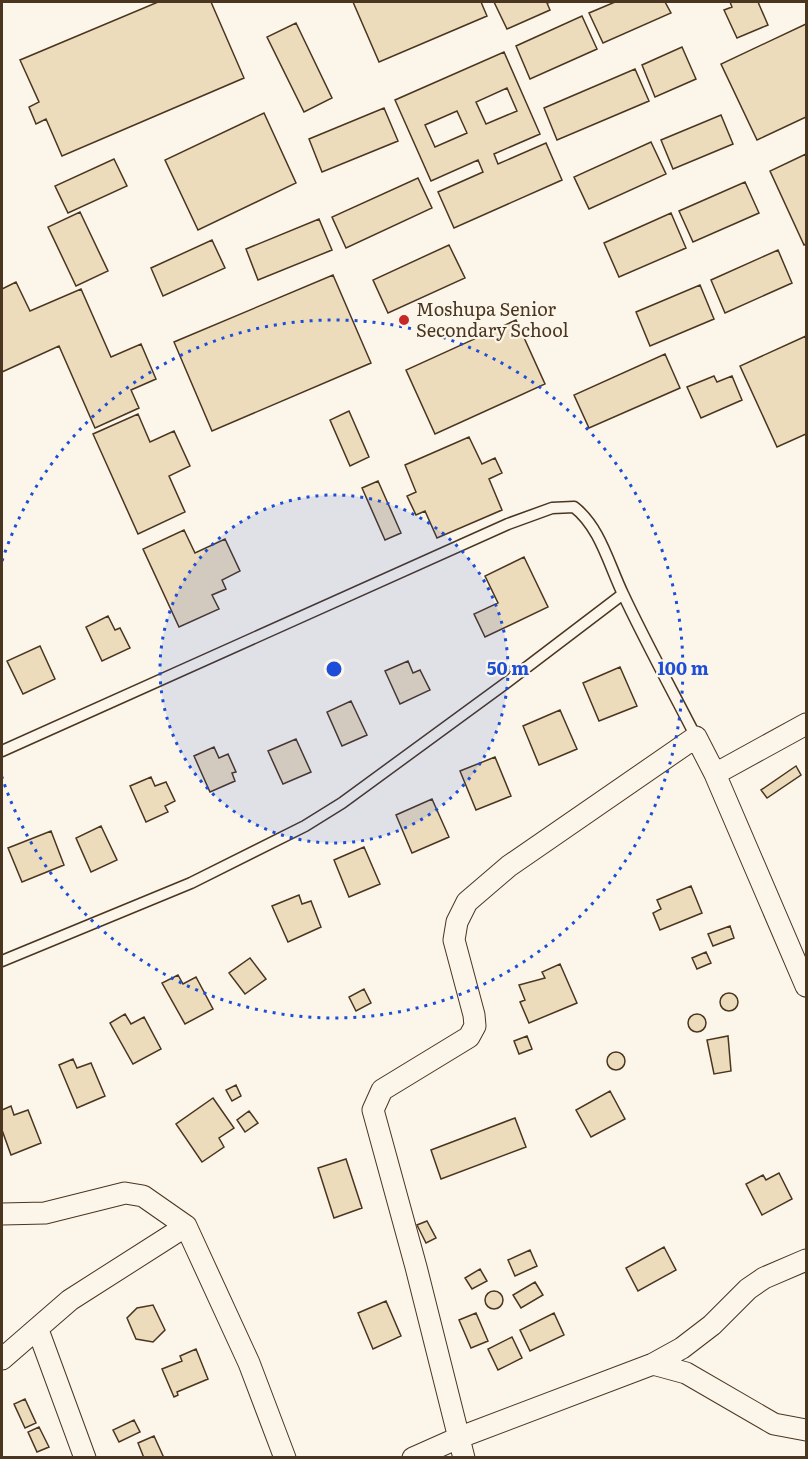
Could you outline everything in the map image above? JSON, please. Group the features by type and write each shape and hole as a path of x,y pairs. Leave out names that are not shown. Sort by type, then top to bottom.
{"street":[{"path":"715,774 807,724"},
{"path":"461,1448 416,1266 373,1110 382,1090 469,1037 475,1026 454,940 457,922 467,902 509,866 696,738 715,774 807,986"},
{"path":"2,1214 45,1213 125,1193 143,1196 186,1226 249,1363 285,1458"},
{"path":"2,1359 70,1300 186,1226"},
{"path":"413,1458 461,1448 653,1364 682,1348 712,1325 748,1289 764,1278 807,1260"},
{"path":"38,1330 85,1458"},
{"path":"653,1364 686,1372 774,1425 807,1430"}],"lane":[{"path":"2,751 508,524 552,508 574,507 586,516 622,594 696,738"},
{"path":"2,961 191,883 305,826 342,803 507,683 622,594"}],"building":[{"path":"158,2 211,2 244,78 62,156 46,119 36,124 29,107 39,102 20,60"},
{"path":"353,2 481,2 487,16 379,62"},
{"path":"494,2 551,2 547,3 550,10 507,29"},
{"path":"615,2 665,2 671,13 603,43 589,13"},
{"path":"730,2 758,2 768,25 737,38 724,10 732,7"},
{"path":"582,16 597,49 530,79 516,46"},
{"path":"296,23 332,98 304,112 267,37"},
{"path":"806,24 806,117 757,140 721,64"},
{"path":"682,47 696,79 655,97 642,65"},
{"path":"504,52 540,134 494,154 498,164 546,143 562,180 454,228 438,192 483,172 478,160 431,181 395,100","holes":["507,88 517,111 486,124 476,102","457,111 467,133 435,147 425,125"]},
{"path":"635,69 649,101 557,140 544,108"},
{"path":"384,108 398,141 322,172 309,139"},
{"path":"264,113 296,183 198,230 165,160"},
{"path":"721,115 733,144 673,169 661,140"},
{"path":"651,142 666,174 589,209 574,177"},
{"path":"806,154 806,244 804,245 770,171"},
{"path":"114,159 127,186 68,213 55,186"},
{"path":"418,178 432,208 346,248 332,217"},
{"path":"745,182 759,213 693,242 679,211"},
{"path":"80,212 108,271 76,286 48,227"},
{"path":"671,213 686,248 619,277 604,243"},
{"path":"319,219 332,250 258,280 246,249"},
{"path":"212,240 225,268 163,296 151,268"},
{"path":"449,245 465,278 388,313 373,280"},
{"path":"778,250 792,283 725,313 711,280"},
{"path":"333,275 371,363 212,431 174,342"},
{"path":"16,282 30,311 81,289 111,357 141,344 156,379 131,390 139,408 95,428 59,346 2,372 2,289"},
{"path":"700,285 714,319 650,346 636,312"},
{"path":"516,320 545,384 435,434 406,370"},
{"path":"806,336 806,434 777,447 740,366"},
{"path":"665,354 680,388 589,428 574,395"},
{"path":"714,376 717,382 732,376 742,400 701,418 687,387"},
{"path":"349,411 369,457 350,466 330,420"},
{"path":"138,414 150,442 174,431 190,466 169,476 185,512 138,534 93,434"},
{"path":"469,437 482,464 495,458 502,473 489,479 502,510 437,538 425,511 416,515 407,496 416,492 405,465"},
{"path":"378,481 401,533 385,540 362,488"},
{"path":"184,530 195,553 225,539 240,571 222,580 226,589 212,595 219,609 179,627 143,549"},
{"path":"524,557 548,607 485,637 474,614 498,603 485,576"},
{"path":"108,616 115,630 120,628 130,648 102,661 86,627"},
{"path":"40,646 55,679 23,694 7,661"},
{"path":"408,661 413,673 420,670 430,690 400,704 385,671"},
{"path":"620,667 637,706 599,721 583,683"},
{"path":"351,701 367,735 342,746 327,712"},
{"path":"560,710 577,749 539,765 523,726"},
{"path":"296,739 311,772 283,784 268,751"},
{"path":"214,747 219,758 228,754 236,772 232,773 235,781 210,792 194,756"},
{"path":"495,757 511,796 476,810 460,771"},
{"path":"796,766 801,775 767,798 761,790"},
{"path":"151,777 155,786 166,782 175,801 165,806 168,812 146,822 130,786"},
{"path":"432,799 449,837 412,853 396,815"},
{"path":"101,826 117,860 91,872 76,838"},
{"path":"51,831 64,865 22,882 8,848"},
{"path":"364,847 380,884 349,897 334,860"},
{"path":"691,886 702,913 660,930 653,913 661,909 657,900"},
{"path":"299,895 302,904 311,901 321,927 288,942 272,906"},
{"path":"730,926 734,938 713,946 708,934"},
{"path":"706,952 711,963 697,969 692,958"},
{"path":"250,958 266,979 245,994 229,973"},
{"path":"560,964 577,1003 529,1023 520,1002 525,1000 519,985 545,978 542,972"},
{"path":"178,975 183,984 196,977 213,1009 185,1024 162,983"},
{"path":"364,989 371,1003 356,1011 349,997"},
{"path":"729,993 735,996 738,1002 735,1008 729,1011 723,1008 720,1002 723,996"},
{"path":"125,1014 131,1024 144,1017 161,1049 133,1064 110,1023"},
{"path":"697,1014 703,1017 706,1023 703,1029 697,1032 691,1029 688,1023 691,1017"},
{"path":"527,1036 532,1049 519,1054 514,1041"},
{"path":"728,1036 731,1071 714,1074 707,1040"},
{"path":"616,1052 622,1055 625,1061 622,1067 616,1070 610,1067 607,1061 610,1055"},
{"path":"73,1059 77,1068 91,1063 105,1096 77,1108 59,1065"},
{"path":"236,1085 241,1096 232,1101 226,1090"},
{"path":"610,1091 625,1119 591,1137 576,1110"},
{"path":"213,1098 234,1128 219,1138 224,1147 202,1162 176,1124"},
{"path":"11,1106 14,1115 28,1110 41,1143 11,1155 2,1130 2,1110"},
{"path":"249,1111 258,1123 245,1132 237,1120"},
{"path":"515,1118 526,1147 441,1179 431,1150"},
{"path":"346,1159 362,1208 334,1218 318,1168"},
{"path":"779,1173 792,1199 762,1215 746,1184 763,1175 766,1180"},
{"path":"427,1221 436,1238 426,1243 417,1225"},
{"path":"664,1247 676,1270 638,1291 626,1268"},
{"path":"530,1250 537,1266 515,1276 508,1260"},
{"path":"480,1269 487,1281 472,1289 465,1278"},
{"path":"535,1282 543,1295 521,1308 513,1295"},
{"path":"490,1291 498,1291 503,1296 501,1307 490,1309 485,1304 485,1296"},
{"path":"386,1301 401,1336 373,1349 358,1313"},
{"path":"153,1305 165,1330 153,1342 136,1339 127,1318 137,1308"},
{"path":"476,1313 488,1341 471,1348 459,1320"},
{"path":"554,1313 564,1335 530,1351 520,1330"},
{"path":"512,1337 522,1358 498,1370 488,1349"},
{"path":"196,1349 208,1379 177,1392 178,1395 174,1397 162,1369 182,1361 180,1356"},
{"path":"25,1399 36,1423 25,1428 14,1404"},
{"path":"134,1420 140,1432 119,1442 113,1430"},
{"path":"39,1427 49,1447 37,1452 28,1432"},
{"path":"154,1436 164,1458 144,1458 138,1443"}],"place":[{"name":"Moshupa Senior Secondary School","path":"404,320"}]}
